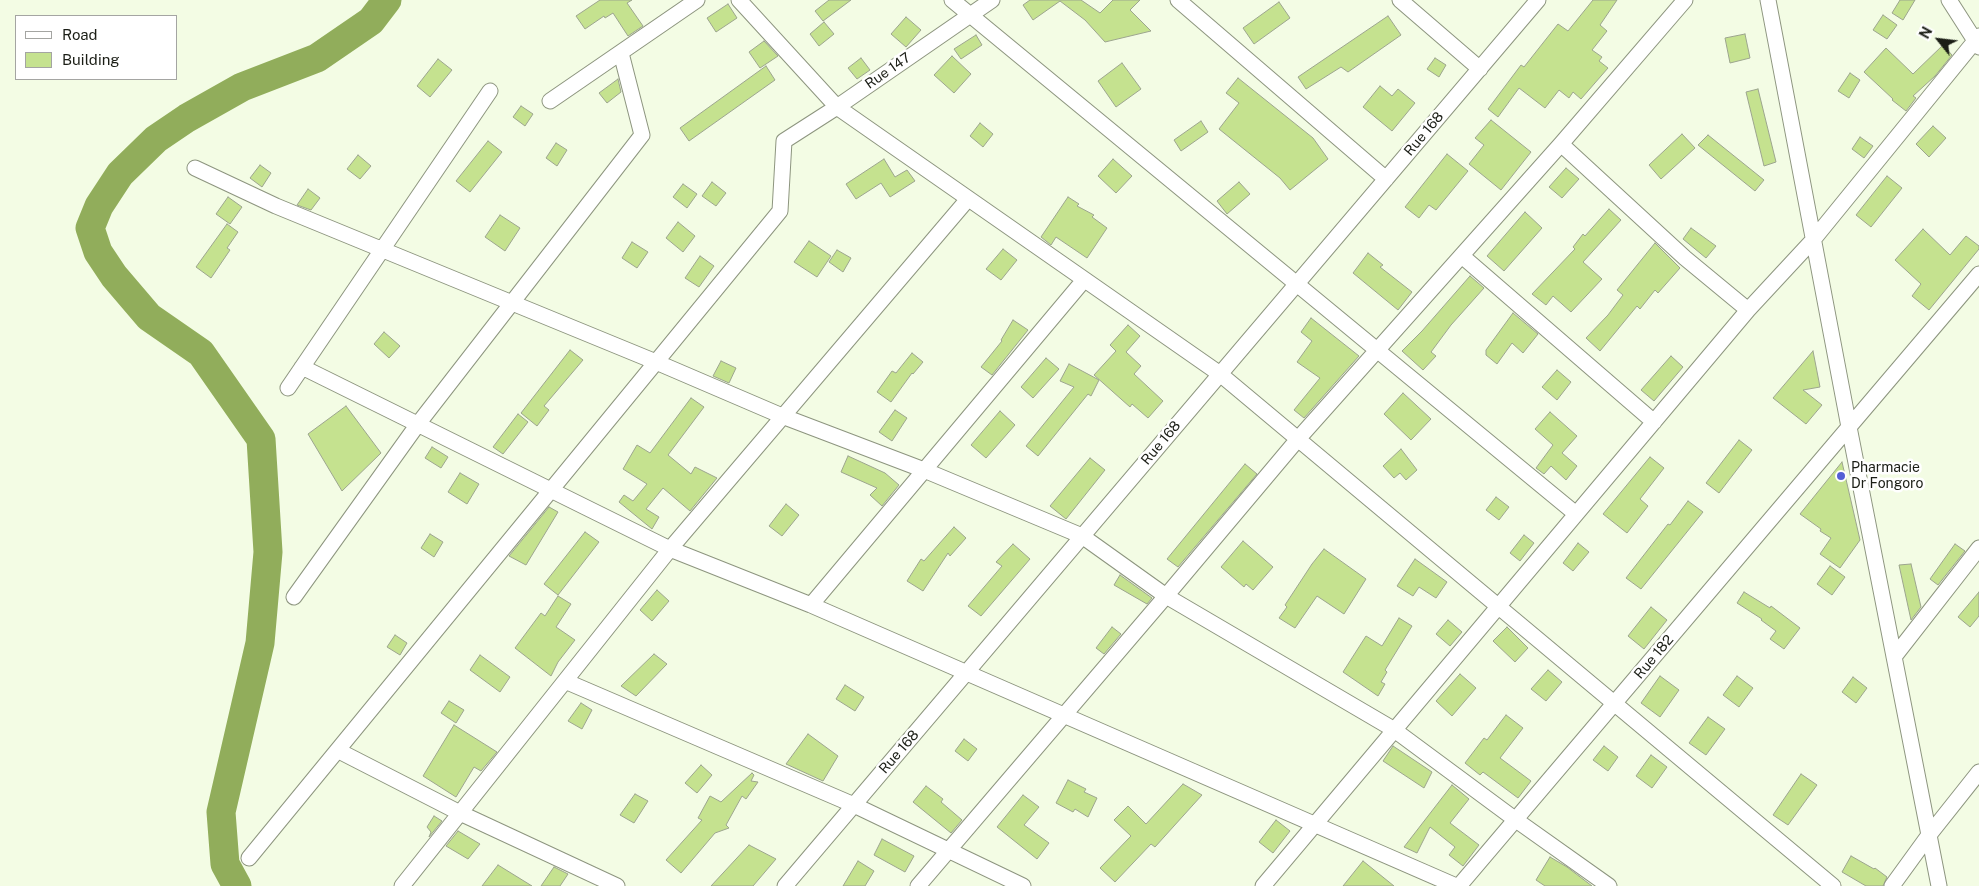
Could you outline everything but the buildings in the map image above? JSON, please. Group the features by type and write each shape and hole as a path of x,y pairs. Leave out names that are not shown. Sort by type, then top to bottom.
{"street":[{"path":"550,102 697,0"},
{"path":"740,0 837,107 1220,374 1833,886"},
{"path":"952,0 1576,514"},
{"name":"Rue 147","path":"656,362 780,211 784,141 837,107 992,0"},
{"path":"1178,0 1386,179"},
{"path":"1400,0 1480,69"},
{"name":"Rue 168","path":"785,886 1538,0"},
{"path":"918,886 1065,716 1298,439 1561,144 1685,0"},
{"path":"1768,0 1939,886"},
{"path":"1262,886 1748,310 1813,240 1978,41 1949,0"},
{"path":"294,597 418,424 642,136 620,53"},
{"path":"288,388 490,91"},
{"path":"1561,144 1685,258 1748,310"},
{"path":"195,168 276,206 656,362 782,416 924,470 1082,536 1166,596 1393,729 1609,886"},
{"path":"402,886 670,549 968,199"},
{"path":"1462,256 1654,422"},
{"name":"Rue 182","path":"1457,886 1516,820 1979,274"},
{"path":"811,605 1084,280"},
{"path":"249,858 339,751 656,362"},
{"path":"302,367 670,549 811,605 1457,886"},
{"path":"1894,657 1979,548"},
{"path":"565,681 854,805 1023,886"},
{"path":"339,751 460,813 617,886"},
{"path":"1892,886 1929,835 1979,772"}],"waterway":[{"path":"237,886 225,864 221,812 260,643 268,552 261,439 201,353 149,317 114,276 98,252 90,228 99,206 120,174 156,139 187,118 242,87 317,58 371,21 387,0"}],"place":[{"name":"Pharmacie Dr Fongoro","path":"1841,476"}]}
